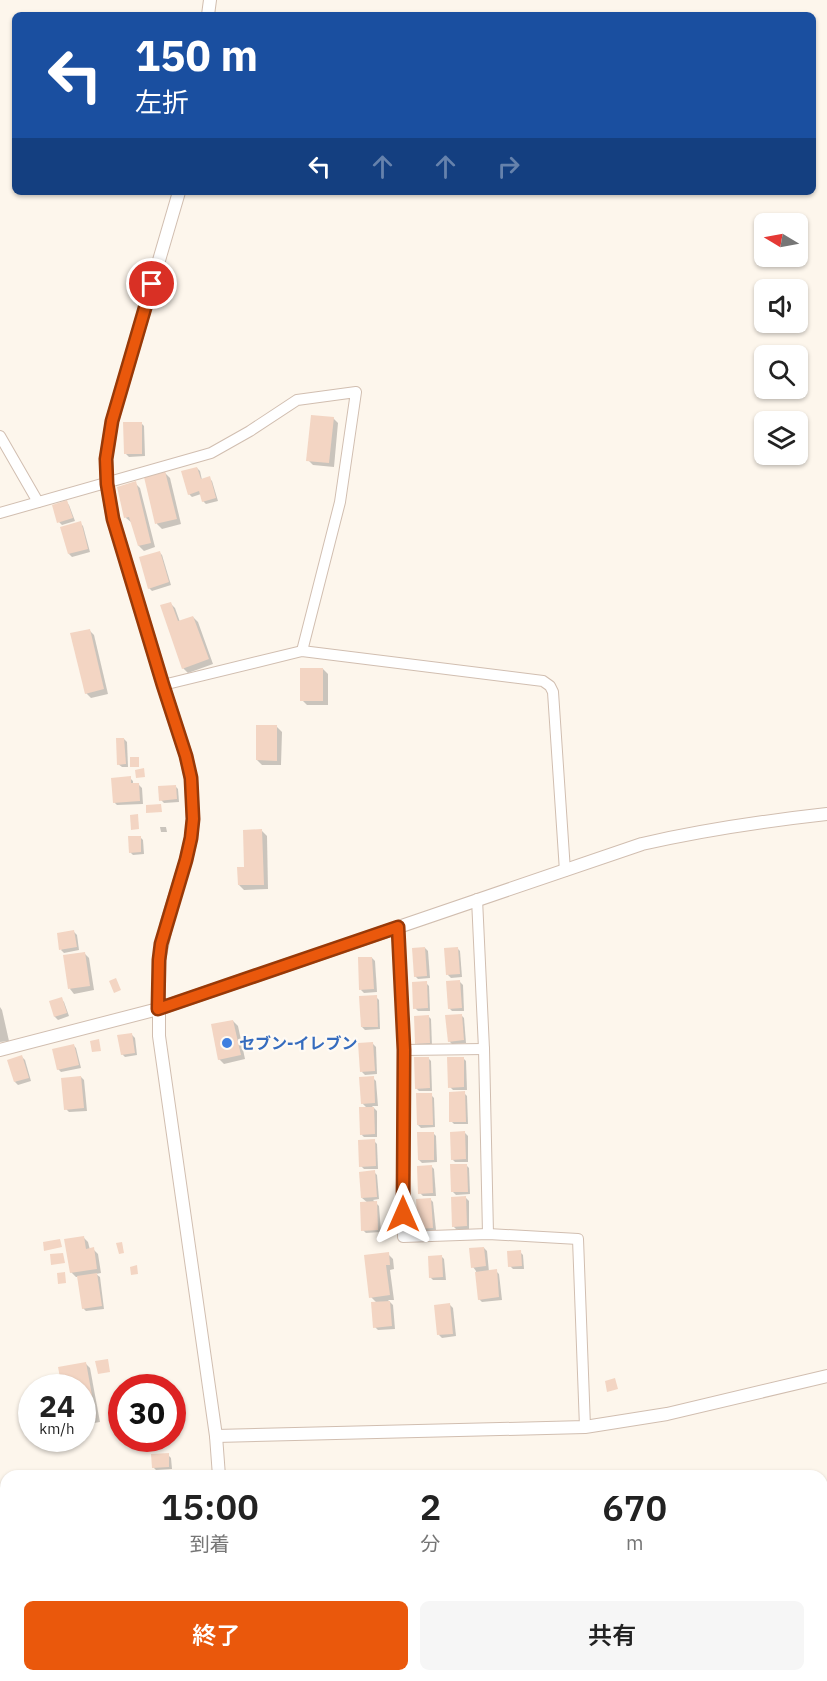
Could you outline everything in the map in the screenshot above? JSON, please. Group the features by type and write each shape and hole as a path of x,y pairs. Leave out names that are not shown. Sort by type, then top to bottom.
{"street":[{"path":"178,195 112,421 106,459 107,484 113,519 191,778 193,819 191,838 161,944 159,960 159,1036 216,1436 219,1470"},
{"path":"0,513 211,453 297,400 356,392 340,502 302,651"},
{"path":"0,436 38,502"},
{"path":"163,685 302,651 543,681 550,686 553,692 564,871"},
{"path":"0,1050 158,1009 642,844 683,834 827,814"},
{"path":"477,899 484,1049 488,1234"},
{"path":"398,927 404,1050 403,1237 488,1234 578,1239 585,1427"},
{"path":"404,1050 484,1049"},
{"path":"216,1436 585,1427 667,1414 827,1376"}],"building":[{"path":"311,415 334,417 329,463 306,461"},
{"path":"123,422 142,422 142,454 124,454"},
{"path":"197,467 201,479 210,476 216,498 202,502 199,491 188,495 181,471"},
{"path":"165,471 177,519 155,524 144,477"},
{"path":"136,481 151,543 138,546 129,517 124,518 117,487"},
{"path":"67,500 73,518 57,523 52,505"},
{"path":"81,521 88,549 68,554 60,527"},
{"path":"160,551 169,582 148,589 139,557"},
{"path":"171,602 178,621 193,616 209,659 182,669 160,605"},
{"path":"90,629 104,689 85,694 70,633"},
{"path":"300,668 323,668 323,701 300,701"},
{"path":"256,725 277,725 277,761 256,760"},
{"path":"116,738 124,738 126,764 117,765"},
{"path":"130,757 139,757 139,767 130,767"},
{"path":"144,768 145,777 136,778 135,770"},
{"path":"131,776 131,783 139,783 140,801 113,803 111,778"},
{"path":"176,785 177,799 159,801 158,786"},
{"path":"161,804 162,812 146,813 146,805"},
{"path":"138,814 139,829 131,830 130,815"},
{"path":"262,829 264,885 238,885 237,867 244,867 243,830"},
{"path":"128,836 141,836 141,852 129,853"},
{"path":"74,930 77,947 59,950 57,933"},
{"path":"425,947 427,976 414,977 412,948"},
{"path":"458,947 460,974 446,975 444,948"},
{"path":"85,952 90,986 68,989 63,955"},
{"path":"358,957 372,957 374,989 359,990"},
{"path":"116,978 121,990 114,993 109,981"},
{"path":"460,980 462,1008 448,1009 446,981"},
{"path":"427,981 428,1008 413,1009 412,982"},
{"path":"377,995 378,1027 361,1027 359,996"},
{"path":"62,997 67,1013 54,1017 49,1001"},
{"path":"462,1014 464,1040 448,1042 445,1015"},
{"path":"429,1015 430,1043 415,1044 414,1016"},
{"path":"233,1020 241,1055 218,1060 211,1024"},
{"path":"132,1033 135,1053 121,1055 117,1035"},
{"path":"99,1039 101,1051 92,1052 90,1041"},
{"path":"373,1042 375,1071 360,1072 358,1043"},
{"path":"74,1044 79,1065 57,1070 52,1049"},
{"path":"22,1055 29,1078 14,1082 7,1060"},
{"path":"414,1057 429,1057 430,1088 415,1089"},
{"path":"447,1057 464,1057 464,1087 448,1088"},
{"path":"81,1076 84,1108 64,1110 61,1078"},
{"path":"374,1076 375,1103 361,1104 359,1077"},
{"path":"465,1091 466,1122 449,1122 449,1092"},
{"path":"416,1093 432,1093 433,1125 417,1125"},
{"path":"359,1107 374,1107 375,1134 360,1135"},
{"path":"465,1131 466,1159 451,1160 450,1132"},
{"path":"417,1132 434,1132 434,1160 418,1160"},
{"path":"375,1139 376,1166 359,1167 358,1140"},
{"path":"450,1164 467,1164 468,1192 451,1192"},
{"path":"432,1165 433,1193 418,1194 417,1166"},
{"path":"375,1170 377,1197 361,1198 359,1172"},
{"path":"466,1196 467,1226 452,1227 451,1197"},
{"path":"431,1198 433,1228 418,1229 416,1199"},
{"path":"377,1201 378,1230 361,1231 360,1202"},
{"path":"84,1236 86,1249 94,1247 97,1269 70,1273 64,1239"},
{"path":"60,1239 62,1247 44,1251 43,1242"},
{"path":"122,1242 124,1253 119,1254 116,1243"},
{"path":"484,1247 486,1266 471,1268 469,1248"},
{"path":"521,1250 522,1266 508,1267 507,1251"},
{"path":"389,1252 390,1265 386,1265 390,1295 369,1298 364,1255"},
{"path":"63,1253 65,1263 51,1265 50,1254"},
{"path":"442,1255 443,1277 429,1278 428,1256"},
{"path":"137,1265 138,1274 131,1275 130,1267"},
{"path":"497,1269 499,1297 478,1300 475,1272"},
{"path":"65,1272 66,1283 58,1284 57,1273"},
{"path":"97,1273 102,1306 82,1309 77,1276"},
{"path":"390,1301 392,1326 373,1328 371,1302"},
{"path":"450,1303 453,1334 437,1335 434,1305"},
{"path":"108,1359 110,1372 98,1374 95,1361"},
{"path":"86,1362 88,1374 59,1374 58,1367"},
{"path":"615,1378 618,1389 607,1392 605,1381"},
{"path":"169,1453 169,1467 152,1468 151,1454"}],"place":[{"name":"セブン-イレブン","path":"227,1043"}],"route":[{"path":"152,284 112,421 106,459 107,484 113,519 191,778 193,819 191,838 161,944 158,1009 398,927 404,1050 403,1214"}]}
